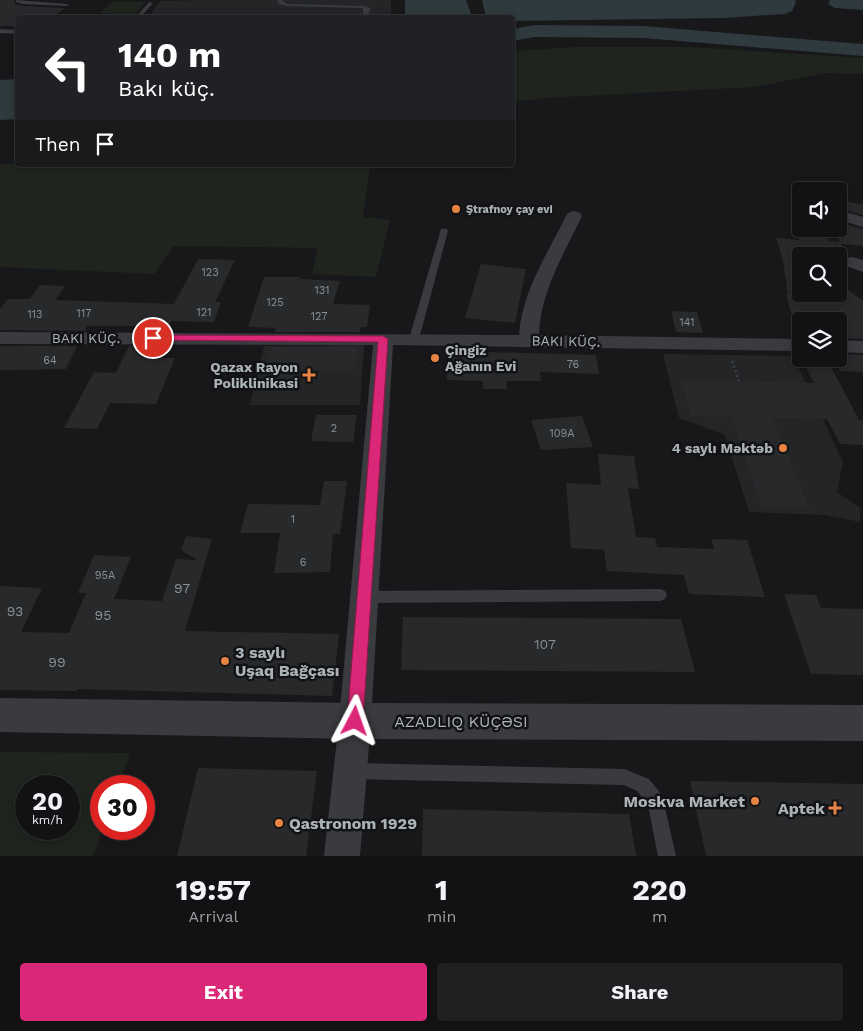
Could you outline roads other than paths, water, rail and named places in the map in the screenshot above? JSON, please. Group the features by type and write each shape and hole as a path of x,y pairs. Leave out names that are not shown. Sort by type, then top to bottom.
{"street":[{"path":"529,341 530,319 538,293 574,216"},
{"path":"847,217 863,222"},
{"path":"0,338 414,339 792,345"},
{"path":"342,856 355,721 383,339"},
{"path":"847,346 863,347"},
{"path":"0,715 355,721 863,723"}],"lane":[{"path":"20,0 18,1 23,3 67,5"},
{"path":"279,0 281,4 287,5 363,6 366,8 365,15"},
{"path":"140,15 151,3"},
{"path":"0,31 15,32"},
{"path":"414,339 444,231"},
{"path":"364,597 660,595"},
{"path":"350,771 624,777 643,785 656,801 667,856"}],"waterway":[{"path":"515,34 535,31 643,32 863,50"}],"place":[{"name":"Ştrafnoy çay evi","path":"456,209"},
{"name":"Çingiz Ağanın Evi","path":"435,358"},
{"name":"Qazax Rayon Poliklinikasi","path":"309,375"},
{"name":"4 saylı Məktəb","path":"783,448"},
{"name":"3 saylı Uşaq Bağçası","path":"225,661"},
{"name":"Moskva Market","path":"755,801"},
{"name":"Aptek","path":"835,808"},
{"name":"Qastronom 1929","path":"279,823"}]}
